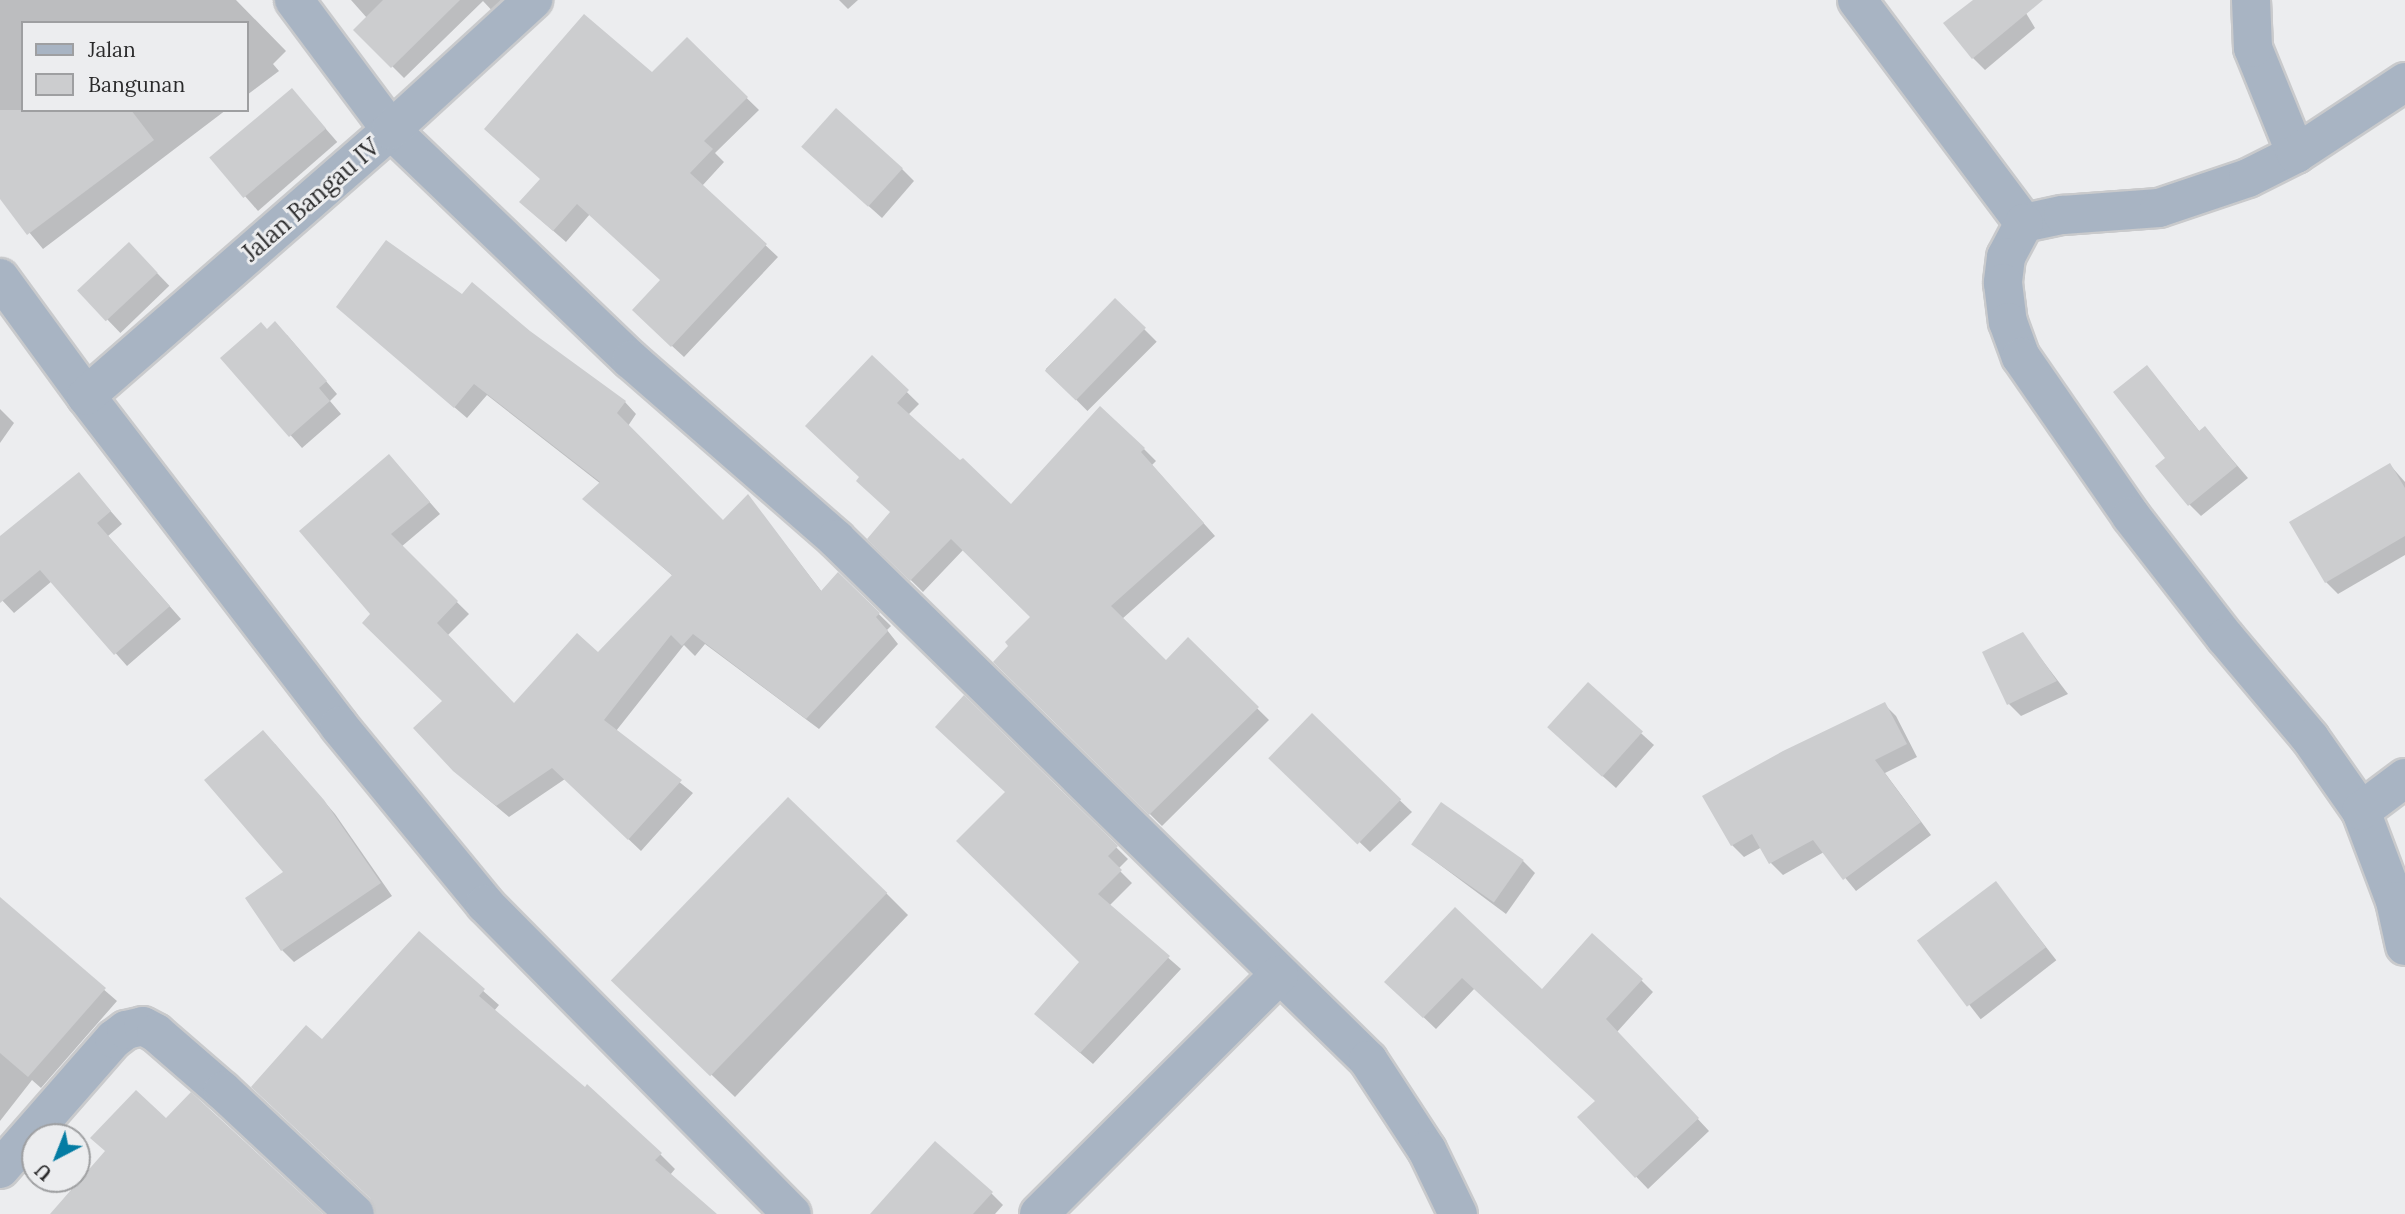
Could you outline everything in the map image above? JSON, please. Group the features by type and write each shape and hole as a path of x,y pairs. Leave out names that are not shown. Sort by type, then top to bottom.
{"street":[{"path":"295,0 391,130 631,360 836,539 1368,1060 1427,1150 1458,1214"},
{"name":"Jalan Bangau IV","path":"86,396 391,130 533,0"},
{"path":"1857,0 2024,223"},
{"path":"2251,0 2253,48 2296,155"},
{"path":"2024,223 2063,215 2159,208 2248,178 2296,155 2405,82"},
{"path":"2024,223 2006,257 2003,283 2008,322 2021,357 2131,516 2225,637 2310,738 2361,811 2395,901 2405,946"},
{"path":"0,278 86,396 339,726 485,904 792,1214"},
{"path":"2361,811 2405,778"},
{"path":"1039,1214 1279,975"},
{"path":"0,1169 114,1039 126,1030 143,1026 156,1033 223,1091 355,1214"}],"building":[{"path":"383,0 460,0 391,68 353,30"},
{"path":"1973,0 2043,0 1972,59 1943,23"},
{"path":"584,14 652,72 687,37 748,97 704,141 713,149 690,173 767,244 671,347 632,310 660,280 577,204 553,231 519,202 540,179 484,129"},
{"path":"292,88 326,129 243,198 209,157"},
{"path":"836,108 903,168 868,207 801,147"},
{"path":"0,110 133,112 154,140 27,235 0,199"},
{"path":"386,240 462,294 472,282 530,331 626,401 617,413 723,520 748,494 821,591 838,572 880,613 876,617 888,631 806,719 693,634 682,646 671,635 604,720 682,780 628,840 552,768 496,806 453,771 413,728 442,701 362,623 370,614 299,531 389,454 430,502 391,534 458,601 437,623 514,703 577,633 598,652 672,575 582,499 600,482 474,384 454,408 336,307"},
{"path":"129,242 158,273 106,321 77,290"},
{"path":"1115,298 1146,328 1076,401 1045,371"},
{"path":"275,321 327,381 319,388 330,401 289,437 220,358 261,322 267,329"},
{"path":"872,355 909,390 897,403 960,460 963,458 1011,504 1100,406 1145,448 1141,452 1204,523 1111,606 1166,660 1188,637 1259,707 1149,815 993,662 1008,646 1005,642 1030,617 951,539 910,581 867,539 890,512 856,481 859,477 805,426"},
{"path":"2147,365 2199,431 2205,426 2237,466 2188,506 2155,466 2165,458 2113,392"},
{"path":"2390,463 2405,488 2405,536 2325,583 2289,522"},
{"path":"79,472 111,511 97,523 170,606 114,655 40,570 0,603 0,536"},
{"path":"2023,632 2057,681 2007,705 1982,652"},
{"path":"1588,682 1643,732 1602,777 1547,727"},
{"path":"964,695 1118,846 1108,856 1122,870 1098,894 1170,956 1080,1053 1034,1014 1079,962 956,841 1005,792 935,727"},
{"path":"1885,702 1907,744 1875,760 1921,822 1843,880 1813,840 1769,864 1752,834 1731,846 1702,796 1783,751"},
{"path":"1312,713 1401,799 1357,844 1268,758"},
{"path":"263,730 324,800 381,883 281,951 245,898 283,872 204,780"},
{"path":"788,797 887,893 710,1076 611,980"},
{"path":"1441,802 1524,860 1494,903 1411,845"},
{"path":"1996,881 2046,947 1967,1007 1917,941"},
{"path":"0,897 106,988 28,1077 0,1053"},
{"path":"1455,907 1542,989 1592,933 1643,979 1606,1019 1699,1118 1635,1178 1577,1117 1595,1101 1462,978 1423,1018 1384,982"},
{"path":"419,931 485,989 479,996 585,1087 587,1084 662,1153 655,1160 717,1214 376,1214 370,1198 251,1087 306,1025 322,1039"},
{"path":"136,1090 166,1118 191,1092 323,1214 50,1214 68,1193 91,1193 91,1167 105,1151 91,1137"},
{"path":"935,1141 993,1192 973,1214 870,1214"}]}
